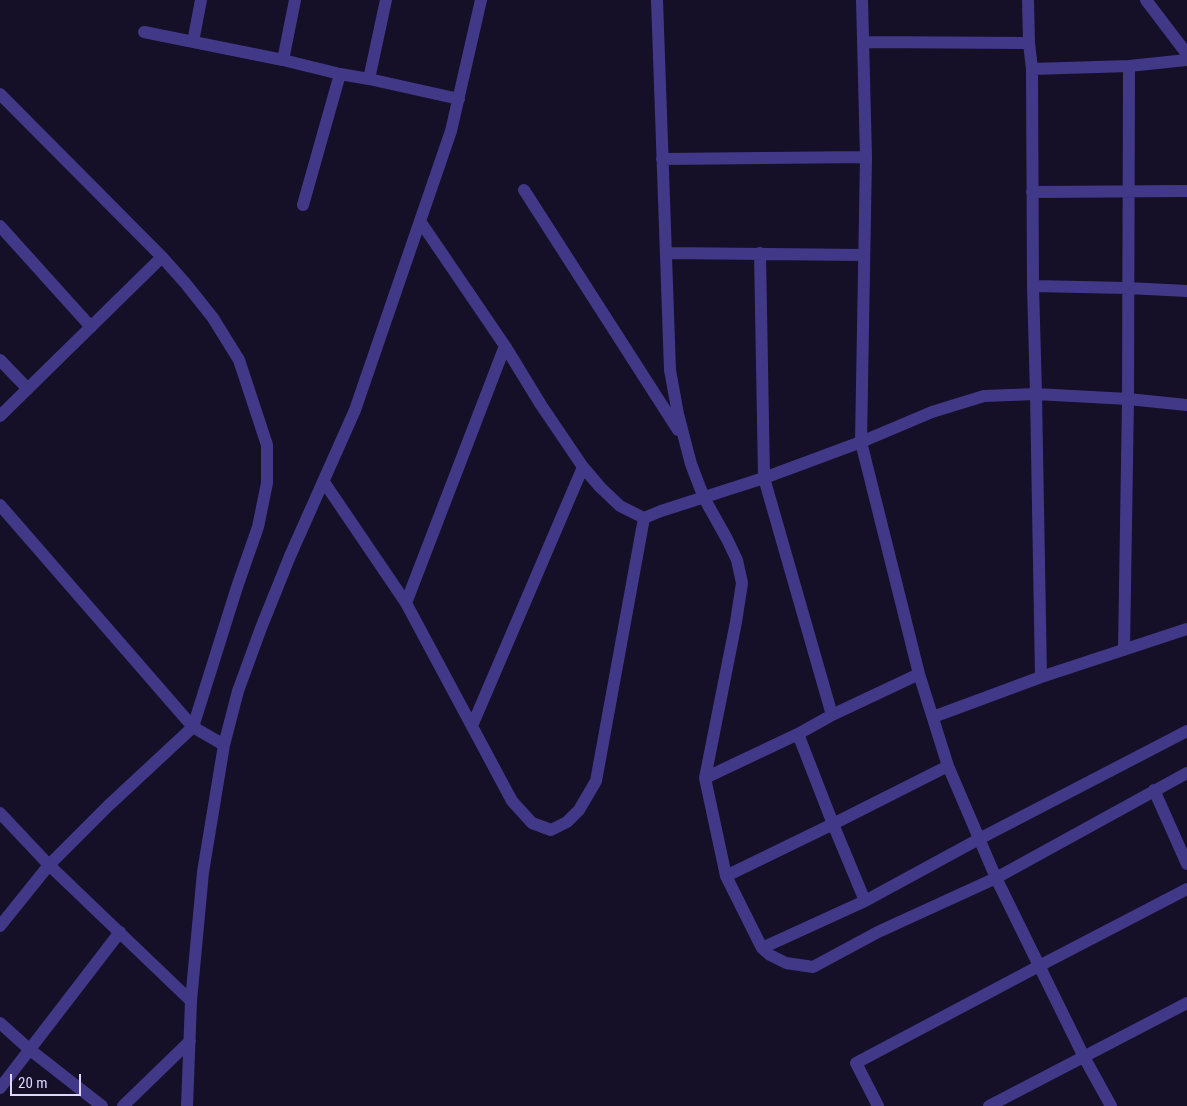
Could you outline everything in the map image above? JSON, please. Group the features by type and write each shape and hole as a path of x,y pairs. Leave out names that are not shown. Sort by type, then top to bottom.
{"street":[{"path":"193,42 201,0"},
{"path":"283,60 295,0"},
{"path":"369,79 386,0"},
{"path":"187,1106 191,1002 203,872 224,745 238,691 290,556 355,410 451,131 481,0"},
{"path":"657,0 670,370 678,414 691,464 704,498 737,560 742,583 705,778 726,876 762,948 770,955 786,963 813,967 878,932 996,878 1187,773"},
{"path":"862,0 866,157 861,442 919,674 948,766 996,878 1084,1057 1111,1106"},
{"path":"1028,0 1032,69 1033,286 1041,677"},
{"path":"1146,0 1187,54"},
{"path":"144,32 283,60 459,99"},
{"path":"863,42 1029,43"},
{"path":"1032,69 1129,66 1187,60"},
{"path":"1124,650 1128,399 1129,66"},
{"path":"303,205 340,74"},
{"path":"0,94 162,257 213,318 239,360 267,445 267,482 258,527 193,727 108,806 49,865 0,926"},
{"path":"662,159 866,157"},
{"path":"524,190 685,442"},
{"path":"1032,192 1187,191"},
{"path":"420,221 506,346 541,405 583,467 620,506 644,518 764,478 861,442 932,412 984,396 1036,394 1128,399 1187,405"},
{"path":"0,226 91,327"},
{"path":"666,253 864,255"},
{"path":"760,253 764,478 832,716"},
{"path":"0,416 162,257"},
{"path":"1033,286 1187,291"},
{"path":"406,603 506,346"},
{"path":"0,360 28,389"},
{"path":"472,726 583,467"},
{"path":"324,482 406,603 512,801 532,823 551,830 567,822 579,810 596,782 644,518"},
{"path":"0,505 193,727 224,745"},
{"path":"933,717 1041,677 1187,629"},
{"path":"705,778 919,674"},
{"path":"762,948 865,901 979,839 1187,731"},
{"path":"798,734 865,901"},
{"path":"726,876 948,766"},
{"path":"1154,790 1187,864"},
{"path":"0,813 49,865 191,1002"},
{"path":"878,1106 856,1063 1187,890"},
{"path":"0,1088 120,932"},
{"path":"989,1106 1187,1003"},
{"path":"0,1023 29,1049 102,1106"},
{"path":"123,1106 190,1041"}]}
